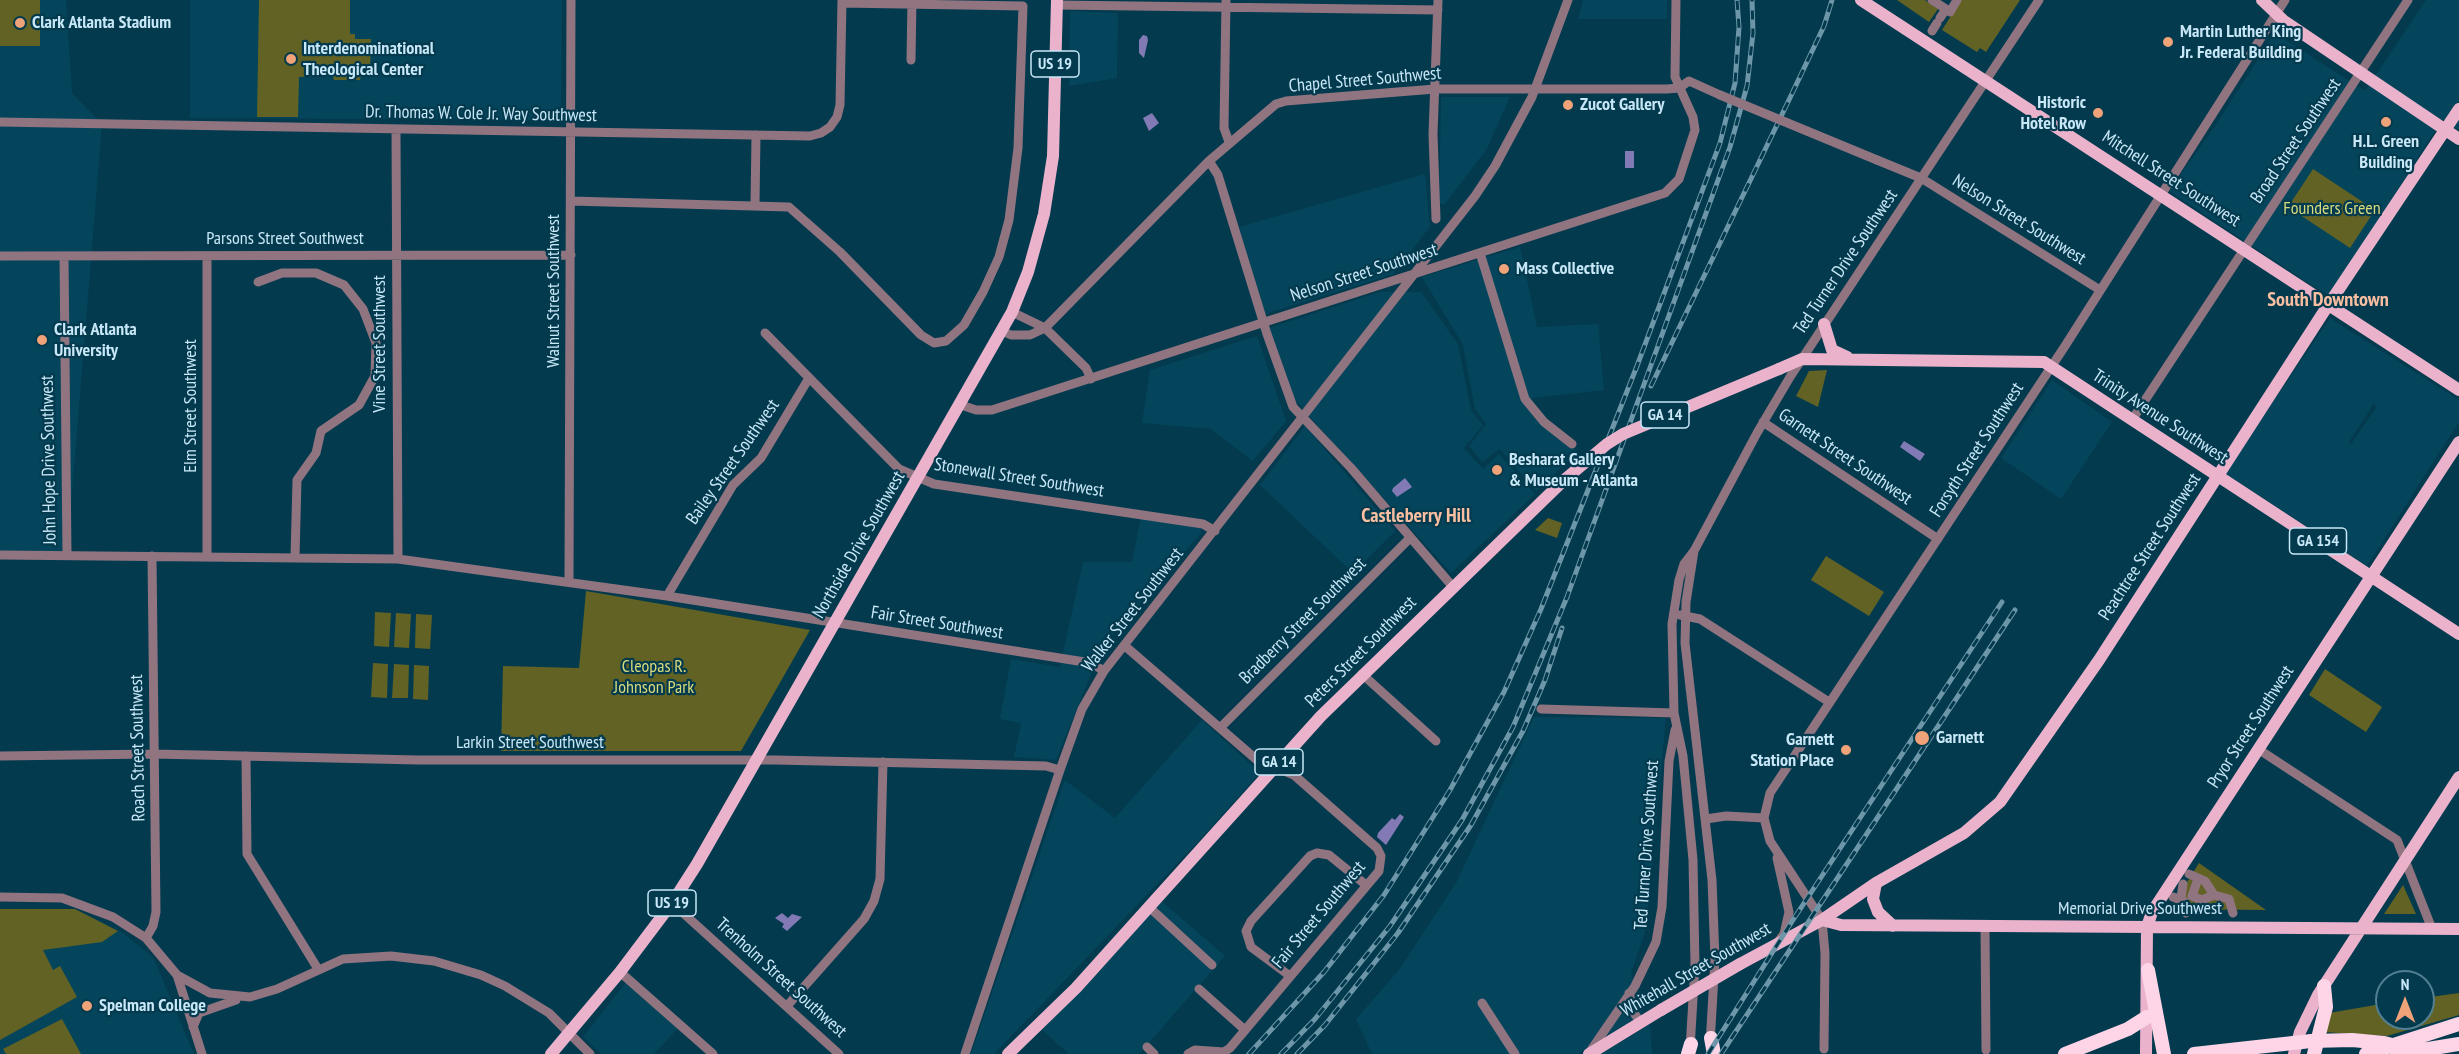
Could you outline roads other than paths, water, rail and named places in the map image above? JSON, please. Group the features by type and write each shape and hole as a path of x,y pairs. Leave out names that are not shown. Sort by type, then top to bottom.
{"highway":[{"path":"2148,970 2164,1054"},
{"path":"2314,1054 2326,1007 2324,986"},
{"path":"2065,1054 2128,1029 2147,1017"},
{"path":"2366,1054 2459,1024"},
{"path":"1711,1038 1712,1054"},
{"path":"2194,1054 2311,1041 2352,1040 2384,1043 2429,1054"},
{"path":"2397,1054 2459,1044"}],"main road":[{"name":"Mitchell Street Southwest","path":"1861,0 2459,390"},
{"path":"2262,0 2284,21 2452,135"},
{"name":"Northside Drive Southwest","path":"551,1054 620,972 672,903 961,405 1012,312 1028,272 1044,214 1053,145 1057,2"},
{"name":"Peachtree Street Southwest","path":"1822,920 1876,883 1964,833 2000,801 2099,660 2329,304 2452,135 2459,109"},
{"path":"1824,324 1832,350 1854,359"},
{"name":"Trinity Avenue Southwest","path":"1802,359 2033,360 2051,367 2459,634"},
{"name":"Peters Street Southwest","path":"1008,1054 1076,988 1274,767 1362,674 1563,481 1607,444 1623,434 1802,359"},
{"name":"Pryor Street Southwest","path":"2146,1054 2147,927 2151,912 2459,442"},
{"path":"2294,1054 2300,1032 2324,986 2459,777"},
{"path":"1876,883 1873,899 1878,912 1893,926"},
{"name":"Memorial Drive Southwest","path":"1822,920 1841,925 1893,926 2459,929"},
{"name":"Whitehall Street Southwest","path":"1589,1054 1740,964 1822,920"}],"street":[{"name":"Walnut Street Southwest","path":"569,582 571,0"},
{"name":"Walker Street Southwest","path":"965,1054 1082,709 1104,671 1415,274 1495,166 1535,90 1568,0"},
{"path":"1676,0 1676,77 1679,88"},
{"path":"1932,0 1950,12 1957,0"},
{"name":"Ted Turner Drive Southwest","path":"1689,1051 1695,965 1690,821 1683,756 1675,728 1674,713 1673,614 1678,580 1684,564 1694,551 1762,422 1824,324 2039,0"},
{"name":"Forsyth Street Southwest","path":"1764,818 1770,793 2051,367 2285,0"},
{"name":"Broad Street Southwest","path":"2132,420 2408,0"},
{"name":"Dr. Thomas W. Cole Jr. Way Southwest","path":"0,122 810,136 830,127 837,117 840,105 842,2"},
{"path":"571,201 789,207 796,211 921,335 934,343 946,341 964,326 983,292 999,257 1009,220 1018,148 1023,6 842,2"},
{"path":"911,60 912,2"},
{"path":"1057,2 1438,5 1433,143 1436,219"},
{"path":"1226,4 1224,128 1229,142"},
{"path":"1936,24 1946,9"},
{"name":"Chapel Street Southwest","path":"1045,328 1229,142 1270,108 1286,101 1435,89 1679,88 1689,81 1719,94"},
{"name":"Nelson Street Southwest","path":"961,405 976,410 992,410 1665,193 1679,179 1695,129 1693,117 1679,88"},
{"name":"Nelson Street Southwest","path":"1719,94 1921,178 2100,290"},
{"name":"Vine Street Southwest","path":"396,129 398,559"},
{"path":"755,205 756,135"},
{"path":"1209,161 1218,175 1263,324 1293,407 1314,427 1453,587"},
{"path":"1479,253 1525,399 1544,422 1572,444"},
{"name":"Parsons Street Southwest","path":"0,256 571,255"},
{"name":"John Hope Drive Southwest","path":"63,256 67,555"},
{"name":"Elm Street Southwest","path":"207,256 207,556"},
{"path":"258,282 282,273 316,273 344,285 363,309 376,343 375,376 359,405 321,430 316,453 297,480 295,557"},
{"path":"1012,312 1045,328 1086,368 1091,378"},
{"path":"1002,331 1011,335 1030,335 1045,328"},
{"name":"Stonewall Street Southwest","path":"765,333 898,469 934,484 1203,524 1215,531"},
{"name":"Bailey Street Southwest","path":"667,596 733,485 761,458 809,378"},
{"name":"Garnett Street Southwest","path":"1762,422 1938,539"},
{"name":"Bradberry Street Southwest","path":"1220,728 1410,538"},
{"name":"Ted Turner Drive Southwest","path":"1694,551 1685,616 1687,671 1712,880 1715,960 1711,1038"},
{"name":"Fair Street Southwest","path":"0,555 398,559 667,596 1091,663 1104,671"},
{"name":"Roach Street Southwest","path":"146,939 153,926 156,912 152,556"},
{"path":"1673,614 1694,616 1829,702"},
{"name":"Fair Street Southwest","path":"1125,646 1257,760 1294,775 1377,848 1381,856 1381,866 1366,885 1227,1050 1195,1050 1188,1054"},
{"path":"1362,674 1436,741"},
{"path":"1541,709 1674,713"},
{"name":"Ted Turner Drive Southwest","path":"1589,1054 1651,956 1659,928 1664,882 1669,761 1675,728"},
{"path":"2258,749 2397,840 2432,929"},
{"name":"Larkin Street Southwest","path":"0,756 154,754 883,762 1046,766 1060,770"},
{"path":"246,756 247,854 318,969"},
{"path":"787,1006 864,919 874,902 880,879 883,762"},
{"path":"1706,819 1726,816 1764,818 1767,833 1775,850 1813,903 1822,920 1825,953 1824,1049"},
{"path":"1775,850 1789,912 1784,934 1777,944"},
{"path":"1290,976 1251,947 1246,931 1251,921 1310,856 1317,853 1329,855 1366,885"},
{"path":"2189,874 2205,881 2214,895"},
{"path":"2183,898 2198,879"},
{"path":"2183,884 2186,913"},
{"path":"2183,898 2202,900 2214,895 2229,899 2233,913"},
{"path":"0,897 62,898 113,917 146,939 177,975 210,993 250,997"},
{"name":"Trenholm Street Southwest","path":"672,903 839,1054"},
{"path":"1149,907 1212,965"},
{"path":"1985,926 1986,1050"},
{"path":"193,1030 199,1013 278,989 343,959 372,956 412,958 455,966 505,986 549,1013 590,1054"},
{"path":"620,972 713,1054"},
{"path":"177,975 202,1054"},
{"path":"1199,989 1245,1030"},
{"path":"1629,993 1634,1013 1641,1023"},
{"path":"1482,1003 1515,1054"}],"railway":[{"path":"1249,1054 1324,972 1384,895 1450,790 1504,692 1541,609 1637,366 1720,143 1735,83 1739,27 1737,0"},
{"path":"1281,1054 1315,1019 1390,926 1462,820 1513,727 1567,597 1730,147 1747,86 1753,33 1752,0"},
{"path":"1651,386 1824,26 1832,0"},
{"path":"1708,1054 1791,923 2002,602"},
{"path":"1721,1054 2015,610"},
{"path":"1297,1054 1325,1025 1398,933 1471,825 1523,731 1545,680 1562,628"}],"place":[{"name":"Clark Atlanta Stadium","path":"20,23"},
{"name":"Martin Luther King Jr. Federal Building","path":"2168,42"},
{"name":"Interdenominational Theological Center","path":"291,59"},
{"name":"Zucot Gallery","path":"1568,105"},
{"name":"Historic Hotel Row","path":"2098,113"},
{"name":"H.L. Green Building","path":"2386,122"},
{"name":"Mass Collective","path":"1504,269"},
{"name":"Clark Atlanta University","path":"42,340"},
{"name":"Besharat Gallery & Museum - Atlanta","path":"1497,470"},
{"name":"Garnett","path":"1922,738"},
{"name":"Garnett Station Place","path":"1846,750"},
{"name":"Spelman College","path":"87,1006"}],"district":[{"name":"South Downtown","path":"2328,300"},
{"name":"Castleberry Hill","path":"1416,516"}],"park label":[{"name":"Founders Green","path":"2332,209"},
{"name":"Cleopas R. Johnson Park","path":"654,677"}]}
